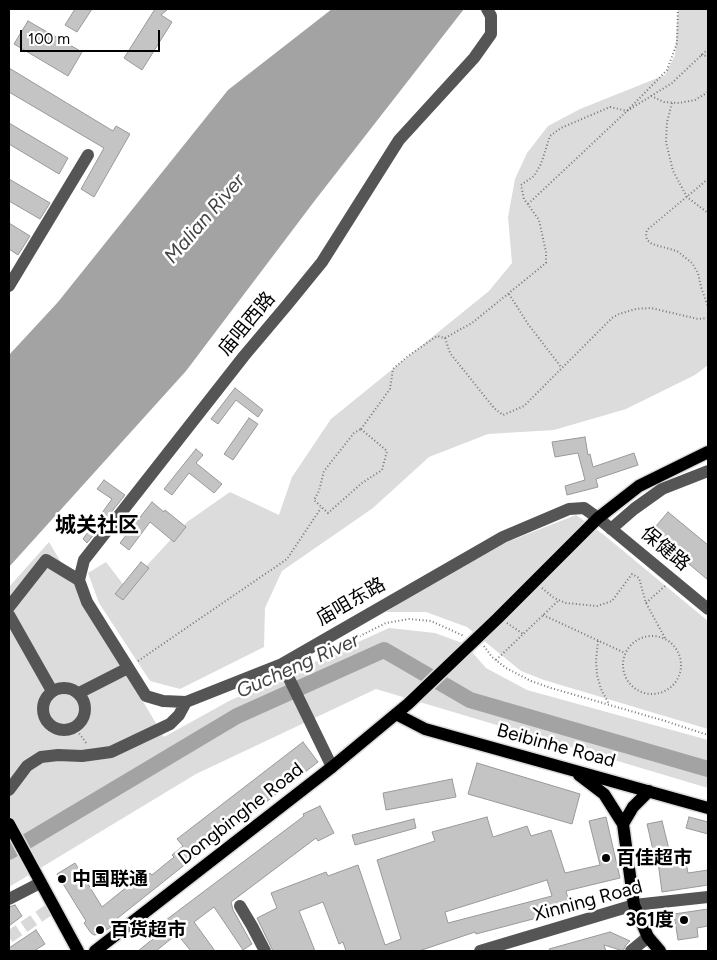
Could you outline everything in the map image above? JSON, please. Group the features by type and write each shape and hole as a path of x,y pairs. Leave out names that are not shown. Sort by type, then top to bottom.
{"main road":[{"name":"Dongbinghe Road","path":"95,951 332,768 408,704 535,582 598,518 639,486 708,452"},
{"name":"Beibinhe Road","path":"396,714 425,729 708,808"},
{"path":"573,770 604,794 623,824 634,905 648,937 660,951"},
{"path":"623,824 633,807 649,791"},
{"path":"9,824 78,951"}],"street":[{"name":"庙咀西路","path":"79,580 84,560 244,356 322,262 399,140 474,58 491,34 491,16 487,9"},
{"path":"9,286 88,155"},
{"path":"611,529 634,508 662,489 708,471"},
{"name":"庙咀东路","path":"128,668 146,696 163,701 186,702 282,664 503,537 569,509 584,508 598,518"},
{"name":"保健路","path":"598,518 708,609"},
{"path":"9,607 46,560 79,580 87,602 128,668 79,693"},
{"path":"9,615 52,691"},
{"path":"282,664 332,768"},
{"path":"66,687 79,693 83,698 86,711 84,718 75,728 68,730 54,728 44,717 42,710 43,702 52,691 58,688 66,687"},
{"path":"9,790 27,766 41,757 58,755 82,756 111,752 170,724 179,715 186,702"},
{"path":"9,899 39,880"},
{"name":"Xinning Road","path":"480,951 634,905 708,897"},
{"path":"240,906 265,951"},
{"path":"631,951 648,937"}],"path":[{"path":"528,204 627,111 666,70 677,43 678,9"},
{"path":"361,429 387,451 382,470 362,484 328,513 314,500 320,491 324,471 354,433 361,429 390,389 393,369 408,356 438,336 446,338 472,323 546,263 546,252 539,220 524,199 521,185 534,176 542,164 550,136 561,128 610,107 627,111 672,83 708,49"},
{"path":"701,55 708,56"},
{"path":"651,96 672,104 695,100 708,92"},
{"path":"672,104 666,132 668,152 676,180 687,197 708,213"},
{"path":"708,179 647,230 646,237 652,244 677,251 692,263 698,273 708,306"},
{"path":"509,294 528,324 561,367"},
{"path":"446,338 450,353 494,408 503,415 524,406 612,318 628,311 651,308 698,319 708,318"},
{"path":"128,668 287,559 321,508"},
{"path":"535,582 554,598 566,603 596,606 612,601 632,574 639,578 646,602 665,638"},
{"path":"646,602 672,579"},
{"path":"496,660 559,600"},
{"path":"543,615 625,654"},
{"path":"498,618 523,634"},
{"path":"320,656 386,624 409,619 431,621 484,646 506,668 531,681 665,720 708,735"},
{"path":"646,636 665,638 673,644 681,660 678,680 672,687 654,694 644,693 635,689 628,682 624,673 623,663 625,654 630,646 646,636"},
{"path":"598,641 597,675 601,689 610,705"},
{"path":"75,728 94,754"}],"shaded area":[{"path":"678,9 708,9 708,365 695,375 626,409 554,430 488,434 429,457 373,508 282,571 265,608 264,647 180,689 150,681 99,603 88,573 106,562 126,588 187,522 230,492 279,515 292,477 331,419 489,291 512,263 508,217 515,179 527,153 548,126 580,109 665,75 675,55"},
{"path":"576,515 604,535 708,621 708,729 544,680 521,671 467,627 426,612 386,612 406,598 502,544"},
{"path":"49,542 164,737 229,701 389,628 435,633 465,644 486,668 527,690 708,740 708,788 376,689 196,774 9,887 9,587"}],"water":[{"name":"Malian River","path":"332,9 464,9 316,199 186,371 9,567 9,355 58,302 228,90"}],"building":[{"path":"75,9 92,9 77,32 65,25"},
{"path":"155,9 168,9 161,15 172,22 142,70 124,58"},
{"path":"28,21 82,52 68,76 14,44"},
{"path":"9,68 113,131 116,126 130,134 94,197 81,189 104,148 9,92"},
{"path":"9,123 68,158 59,174 9,144"},
{"path":"9,179 50,203 40,219 9,201"},
{"path":"9,223 30,236 18,255 9,249"},
{"path":"235,388 263,410 258,417 236,400 218,424 211,419"},
{"path":"249,418 258,424 233,460 224,454"},
{"path":"585,437 588,455 590,454 593,467 634,453 638,465 596,479 598,487 567,495 565,486 585,480 578,453 555,457 552,442"},
{"path":"196,449 203,455 196,463 222,484 214,493 189,473 172,495 164,489"},
{"path":"104,480 125,495 87,543 83,539 112,499 97,489"},
{"path":"152,502 186,527 174,542 150,522 129,550 120,543"},
{"path":"668,512 708,545 708,580 651,532"},
{"path":"141,562 149,568 123,600 115,594"},
{"path":"303,742 318,762 109,925 111,927 100,934 94,935 91,933 84,923 86,921 57,874 75,863 102,907 138,878 141,881 150,873 152,875 174,857 172,855 183,846 177,839"},
{"path":"477,763 580,794 572,824 468,794"},
{"path":"452,779 456,797 386,810 383,793"},
{"path":"320,806 334,833 318,841 316,838 231,902 233,910 252,944 243,950 214,907 194,922 215,951 191,951 177,934 156,951 138,951 170,925 166,920 304,816 303,814"},
{"path":"487,817 493,837 527,826 531,836 551,830 565,873 600,865 589,821 606,817 620,878 566,891 571,909 476,934 475,932 419,951 346,951 343,942 339,944 323,902 299,911 315,951 273,951 257,918 277,908 271,893 326,872 328,876 358,865 385,945 401,939 377,860 435,841 432,832","holes":["547,880 552,896 448,923 445,912"]},
{"path":"689,817 708,822 708,834 686,828"},
{"path":"414,819 416,828 355,845 352,835"},
{"path":"662,821 673,865 686,863 688,873 708,870 708,885 662,892 658,862 656,863 647,824"},
{"path":"15,905 22,916 9,926 9,907"},
{"path":"708,909 708,926 697,928 698,937 678,940 674,914"},
{"path":"36,930 45,944 34,951 9,951 9,948"},
{"path":"610,932 630,941 623,951 604,945 606,951 550,951 549,949"}],"waterway":[{"name":"Gucheng River","path":"9,852 237,716 384,650 470,700 708,769"}],"tunnel":[{"path":"9,937 53,907"}],"place":[{"name":"百佳超市","path":"606,858"},
{"name":"中国联通","path":"62,879"},
{"name":"361度","path":"684,920"},
{"name":"百货超市","path":"100,930"}],"district":[{"name":"城关社区","path":"97,526"}]}
